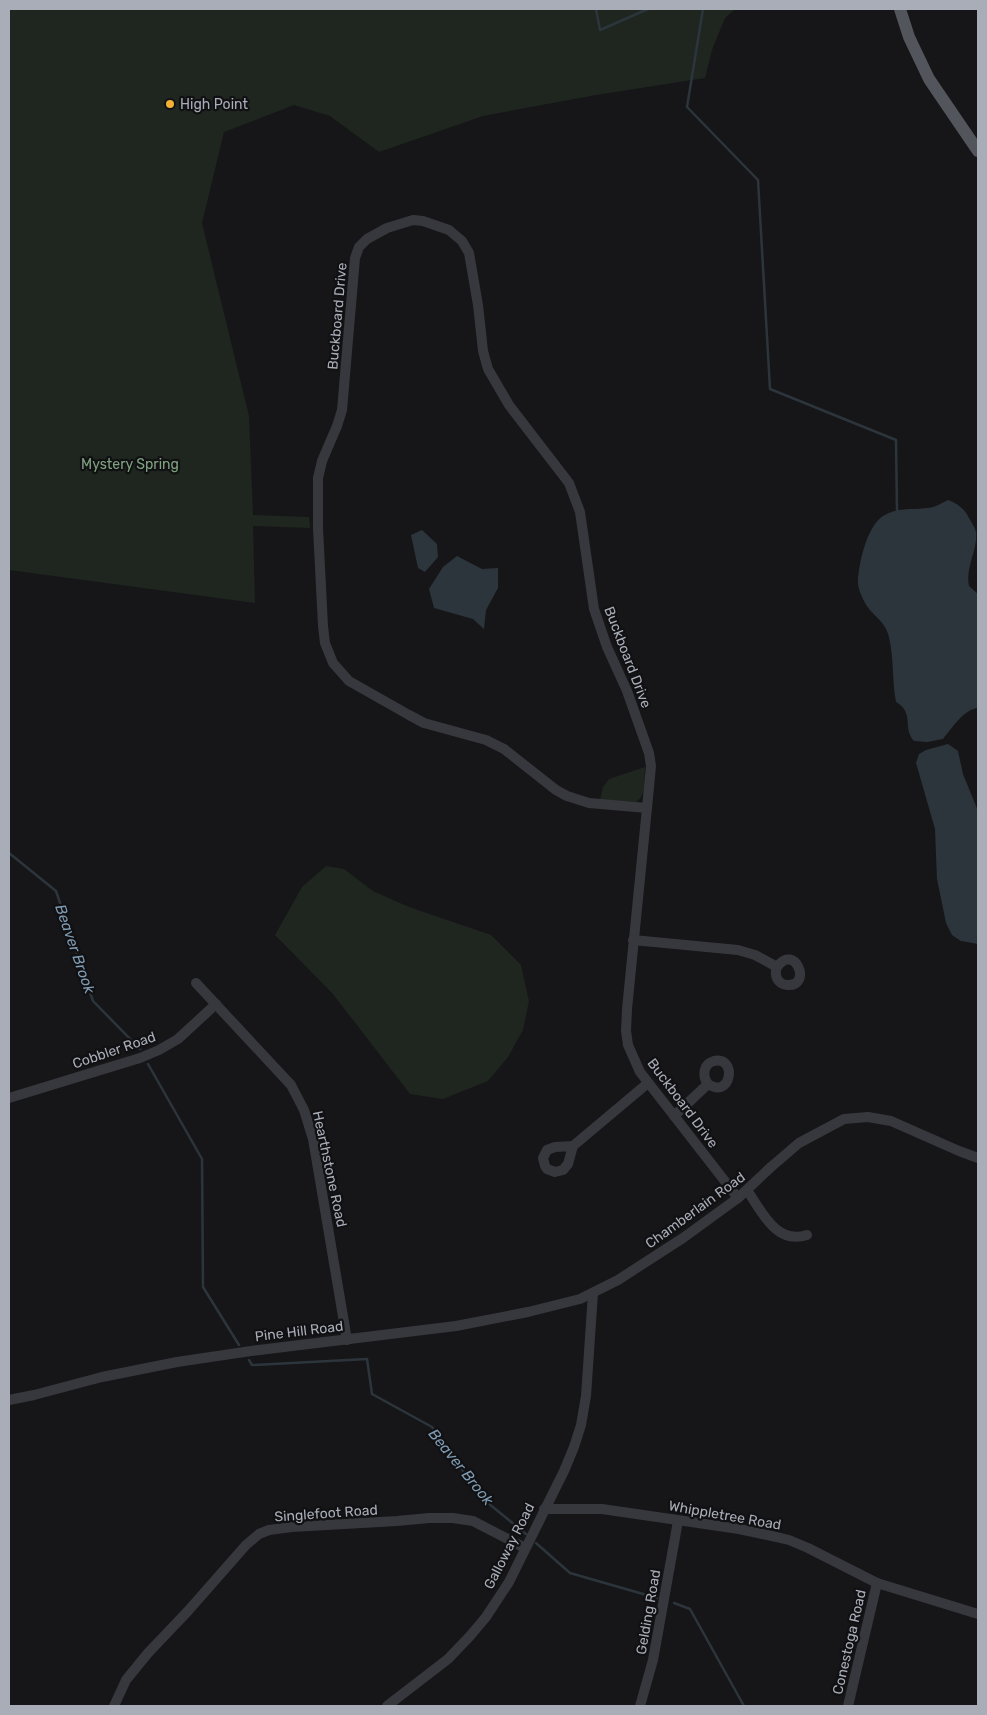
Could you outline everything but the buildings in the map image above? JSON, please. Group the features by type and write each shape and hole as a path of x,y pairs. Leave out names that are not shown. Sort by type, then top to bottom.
{"main road":[{"path":"900,9 909,37 929,79 978,151"}],"street":[{"name":"Buckboard Drive","path":"647,808 590,803 567,796 556,790 504,749 474,736 424,723 366,692 349,681 331,658 325,643 323,626 318,528 318,478 322,461 338,426 342,410 355,258 360,247 367,239 387,228 413,220 431,223 449,230 462,241 469,252 477,296 483,351 488,369 509,405 568,484 580,512 594,608 607,647 627,691 649,753 651,766 647,808 626,1009 628,1044 634,1062 648,1082 738,1198"},
{"path":"633,940 738,950 755,955 777,967"},
{"name":"Hearthstone Road","path":"196,983 290,1086 304,1110 314,1149 348,1340"},
{"name":"Cobbler Road","path":"9,1098 140,1058 159,1050 178,1040 216,1004"},
{"path":"573,1146 648,1082"},
{"path":"674,1116 708,1084"},
{"name":"Chamberlain Road","path":"593,1293 618,1280 684,1238 738,1198 799,1143 844,1119 868,1117 890,1121 978,1158"},
{"path":"747,1190 772,1226 784,1236 794,1238 807,1235"},
{"name":"Pine Hill Road","path":"9,1400 102,1377 176,1362 464,1325 568,1303 593,1293"},
{"name":"Galloway Road","path":"387,1706 448,1659 486,1617 509,1582 574,1447 581,1425 586,1396 593,1293"},
{"name":"Whippletree Road","path":"544,1509 602,1509 739,1529 788,1540 877,1583 978,1614"},
{"name":"Singlefoot Road","path":"114,1706 126,1680 148,1653 246,1545 264,1532 301,1526 453,1518 473,1521 525,1548"},
{"name":"Gelding Road","path":"640,1706 654,1660 678,1521"},
{"name":"Conestoga Road","path":"848,1706 877,1583"}],"green space":[{"name":"Mystery Spring","path":"9,9 735,9 725,18 712,50 705,78 596,95 483,116 379,152 330,116 294,105 224,132 202,223 249,416 253,515 309,517 310,528 253,526 255,603 9,570"},
{"path":"645,767 645,782 642,796 636,802 600,800 603,787 609,779"},
{"path":"326,866 344,869 373,891 409,907 491,935 521,965 529,1001 523,1030 508,1057 488,1081 443,1099 410,1094 333,994 275,935 302,887"}],"shaded area":[{"path":"948,500 963,509 976,532 968,579 969,586 978,594 978,708 963,715 943,739 927,742 914,741 909,731 905,711 896,702 892,653 887,631 867,606 859,589 860,566 864,546 872,528 883,516 899,510 932,507"},
{"path":"422,530 437,544 438,557 425,572 418,568 411,535"},
{"path":"457,556 482,569 498,568 498,588 486,610 484,629 473,619 434,608 429,589 443,567"},
{"path":"948,744 958,751 963,774 978,811 978,944 961,941 952,935 946,923 937,879 935,829 916,763 919,754"}],"waterway":[{"path":"596,9 600,30 648,9"},
{"path":"703,9 687,107 758,180 770,389 896,440 897,510"},
{"name":"Beaver Brook","path":"9,853 56,891 93,1001 140,1049"},
{"name":"Beaver Brook","path":"148,1064 202,1159 203,1287 239,1345"},
{"name":"Beaver Brook","path":"249,1360 252,1365 367,1359 372,1394 432,1427 483,1499 526,1534"},
{"name":"Beaver Brook","path":"536,1543 570,1573 657,1598"},
{"name":"Beaver Brook","path":"674,1603 690,1609 744,1706"}],"place":[{"name":"High Point","path":"170,104"}]}
